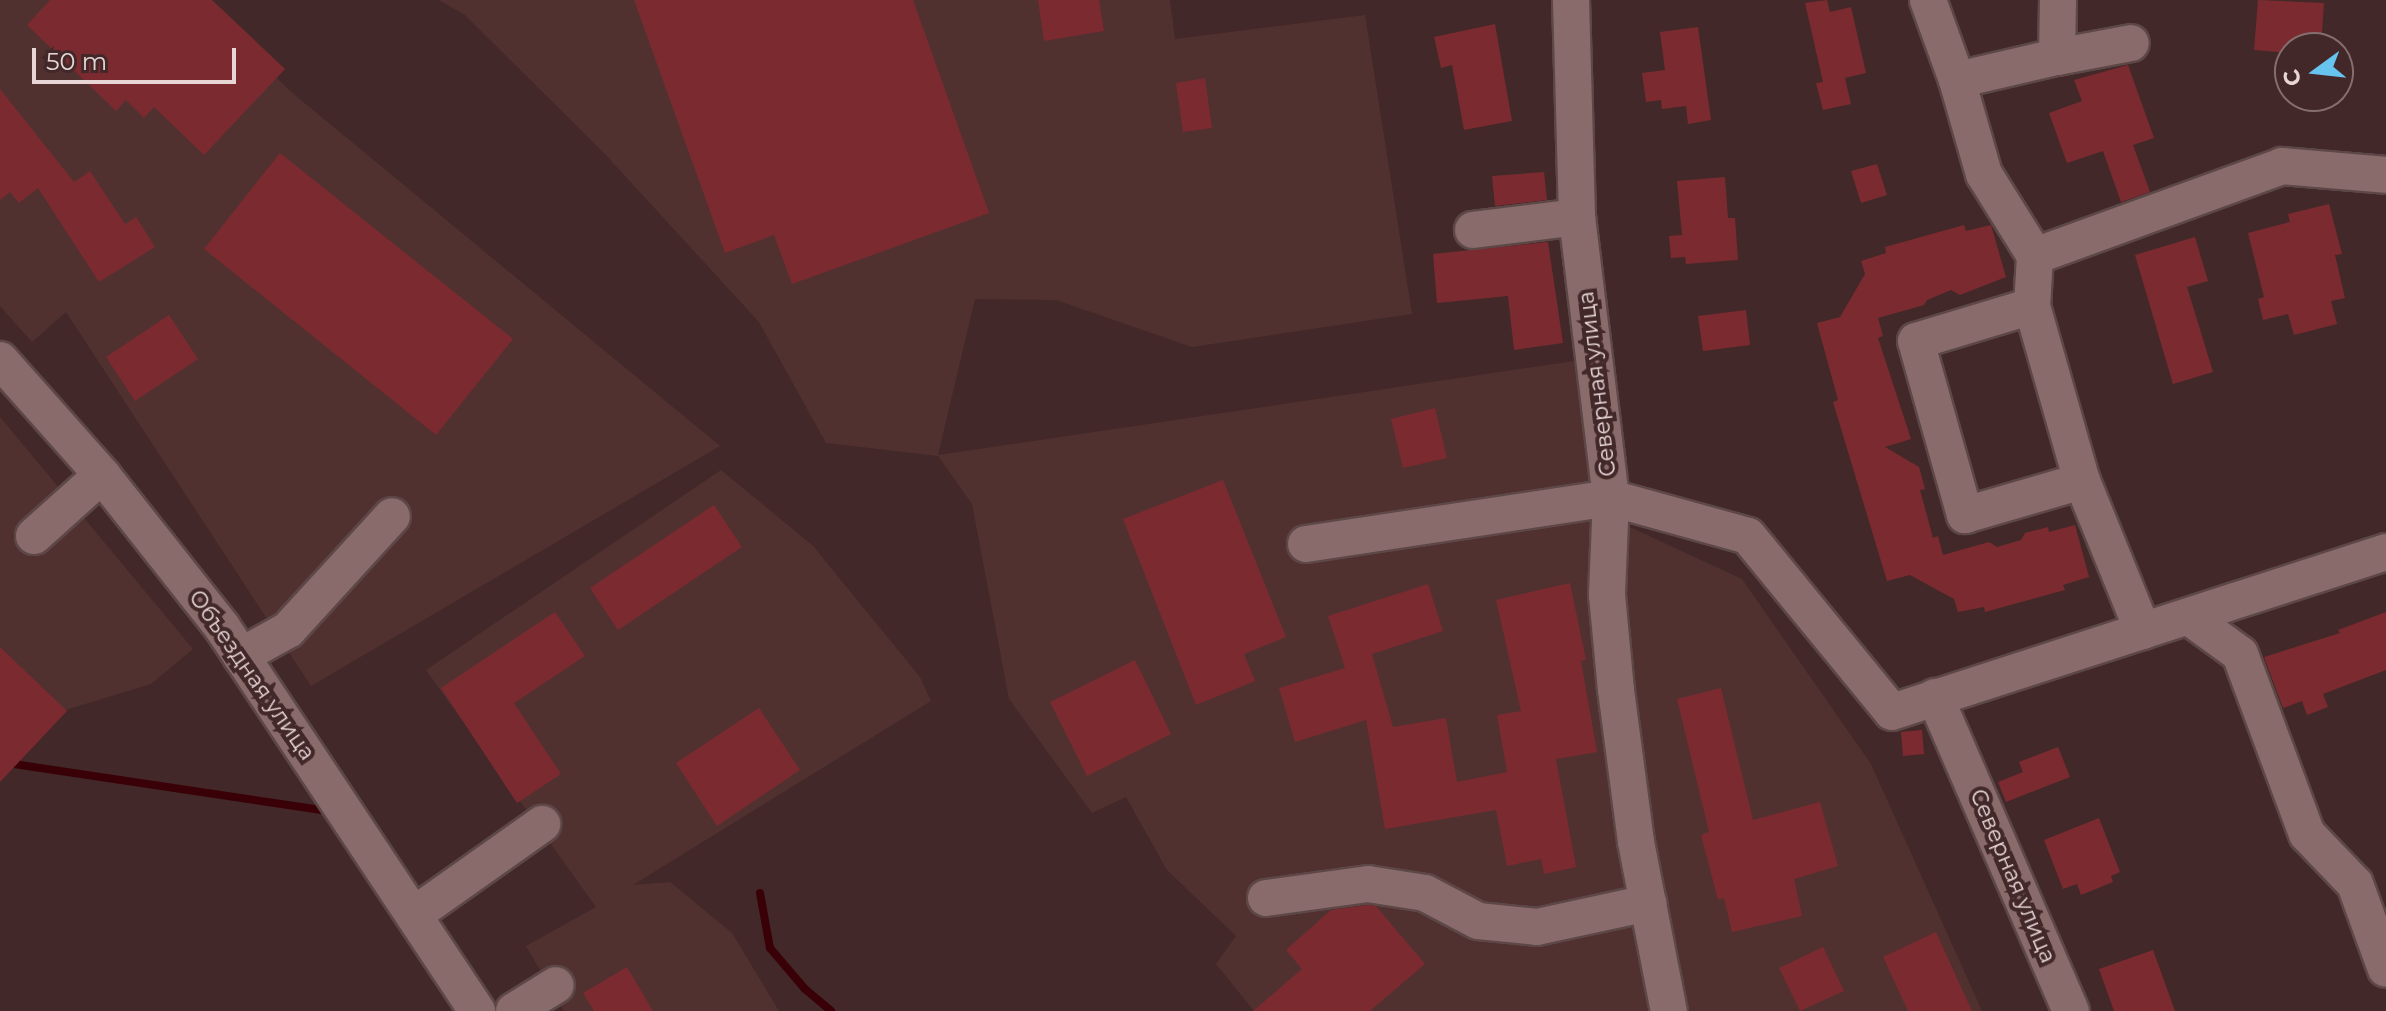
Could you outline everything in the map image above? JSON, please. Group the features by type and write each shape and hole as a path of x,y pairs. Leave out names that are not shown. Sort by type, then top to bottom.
{"street":[{"name":"Северная улица","path":"1571,0 1577,217 1611,498 1748,536 1892,712 2386,552"},
{"path":"1928,0 1957,80 1984,174 2035,256 2032,306 2082,481 2143,631"},
{"path":"2057,57 2058,0"},
{"path":"1957,80 2131,43"},
{"path":"2035,256 2282,166 2386,175"},
{"path":"1473,230 1577,217"},
{"path":"2032,306 1916,341 1965,515 2082,481"},
{"name":"Объездная улица","path":"0,360 102,475 241,656 477,1011"},
{"path":"34,536 102,475"},
{"path":"1306,544 1611,498 1608,611 1636,842 1669,1011"},
{"path":"241,656 288,630 392,516"},
{"path":"2189,617 2240,654 2307,834 2355,884 2386,969"},
{"name":"Северная улица","path":"1935,697 2071,1011"},
{"path":"415,914 542,824"},
{"path":"1266,898 1368,884 1425,893 1478,921 1537,927 1648,903"},
{"path":"523,1009 556,985"}],"shaded area":[{"path":"0,0 197,0 290,91 720,446 311,686 66,312 32,342 0,306"},
{"path":"439,0 1170,0 1175,39 1365,15 1412,314 1192,347 1056,300 975,299 938,455 1574,361 1606,516 1742,579 1871,764 1982,1011 1254,1011 1216,964 1236,936 1167,870 1126,797 1092,813 1009,699 972,504 938,456 826,443 759,322 604,153 465,15"},
{"path":"0,417 193,649 151,684 0,730"},
{"path":"721,470 813,546 920,677 931,701 633,885 670,882 732,933 779,1011 564,1011 526,946 596,907 426,670"}],"building":[{"path":"50,0 212,0 285,69 204,155 154,107 144,118 126,100 116,111 27,25"},
{"path":"634,0 913,0 989,213 792,284 774,235 725,253"},
{"path":"1038,0 1099,0 1104,31 1044,41"},
{"path":"1827,0 1830,12 1851,7 1866,73 1845,78 1851,104 1823,110 1816,83 1823,82 1805,3"},
{"path":"2258,0 2324,3 2322,32 2274,32 2274,52 2254,50"},
{"path":"1495,24 1512,121 1464,130 1452,65 1441,68 1434,37"},
{"path":"1698,27 1711,120 1688,124 1686,106 1662,109 1661,100 1646,102 1642,73 1665,70 1660,32"},
{"path":"2128,65 2154,138 2133,145 2150,192 2121,202 2103,151 2067,163 2049,113 2082,101 2074,80"},
{"path":"1205,78 1212,128 1183,132 1176,83"},
{"path":"0,89 74,182 90,171 125,224 136,217 155,247 99,282 38,188 19,203 10,192 0,200"},
{"path":"280,153 513,339 436,435 204,249"},
{"path":"1877,164 1887,195 1861,203 1851,171"},
{"path":"1544,172 1547,200 1495,206 1492,176"},
{"path":"1725,177 1728,218 1735,218 1738,260 1686,264 1685,257 1671,258 1669,236 1682,235 1677,181"},
{"path":"2329,204 2342,254 2335,255 2345,298 2331,301 2337,324 2294,335 2288,314 2263,320 2258,299 2264,297 2248,233 2290,222 2288,214"},
{"path":"1964,225 1966,231 1991,225 2006,277 1960,295 1951,290 1927,300 1924,305 1878,318 1883,336 1878,338 1911,439 1885,447 1919,467 1925,489 1920,490 1933,538 1938,536 1943,555 1989,542 1997,547 2021,540 2025,533 2048,527 2049,532 2075,525 2089,577 2063,585 2065,590 1985,612 1984,607 1958,612 1954,599 1910,575 1887,581 1833,402 1838,400 1817,323 1840,317 1865,274 1861,261 1886,253 1885,247"},
{"path":"2195,237 2208,281 2187,287 2213,372 2173,384 2135,255"},
{"path":"1548,242 1563,343 1514,350 1508,296 1437,303 1433,254"},
{"path":"1746,310 1750,345 1703,351 1698,316"},
{"path":"169,315 198,359 135,401 106,357"},
{"path":"1435,408 1447,458 1403,468 1391,419"},
{"path":"1223,480 1286,637 1244,654 1255,681 1196,705 1123,519"},
{"path":"714,505 742,547 618,630 590,588"},
{"path":"1570,583 1586,660 1581,661 1597,752 1556,759 1576,867 1544,874 1541,859 1507,866 1496,810 1385,829 1366,720 1295,742 1279,688 1345,668 1328,616 1428,584 1443,631 1372,654 1393,727 1446,718 1457,782 1507,772 1497,715 1521,711 1496,600"},
{"path":"555,612 585,656 514,703 561,774 517,803 441,688"},
{"path":"2386,612 2386,670 2323,694 2328,707 2307,715 2302,701 2283,708 2264,657 2340,633 2338,630"},
{"path":"0,647 67,711 0,782"},
{"path":"1135,660 1171,734 1087,776 1050,702"},
{"path":"1721,688 1753,820 1820,802 1838,866 1794,879 1802,916 1732,932 1724,898 1718,900 1701,835 1709,832 1677,699"},
{"path":"759,708 800,770 717,826 676,763"},
{"path":"1922,730 1924,754 1903,756 1901,732"},
{"path":"2058,747 2070,777 2006,802 1998,782 2023,772 2019,762"},
{"path":"2099,818 2120,872 2111,876 2113,882 2081,895 2077,884 2063,889 2044,840"},
{"path":"1376,906 1425,964 1370,1011 1253,1011 1302,969 1286,950 1331,910"},
{"path":"1936,932 1972,1011 1908,1011 1883,957"},
{"path":"1823,947 1844,991 1800,1011 1779,968"},
{"path":"2153,950 2175,1011 2114,1011 2099,969"},
{"path":"627,967 653,1011 594,1011 583,993"}],"waterway":[{"path":"0,762 321,810"},
{"path":"760,893 770,948 805,989 831,1011"}]}
